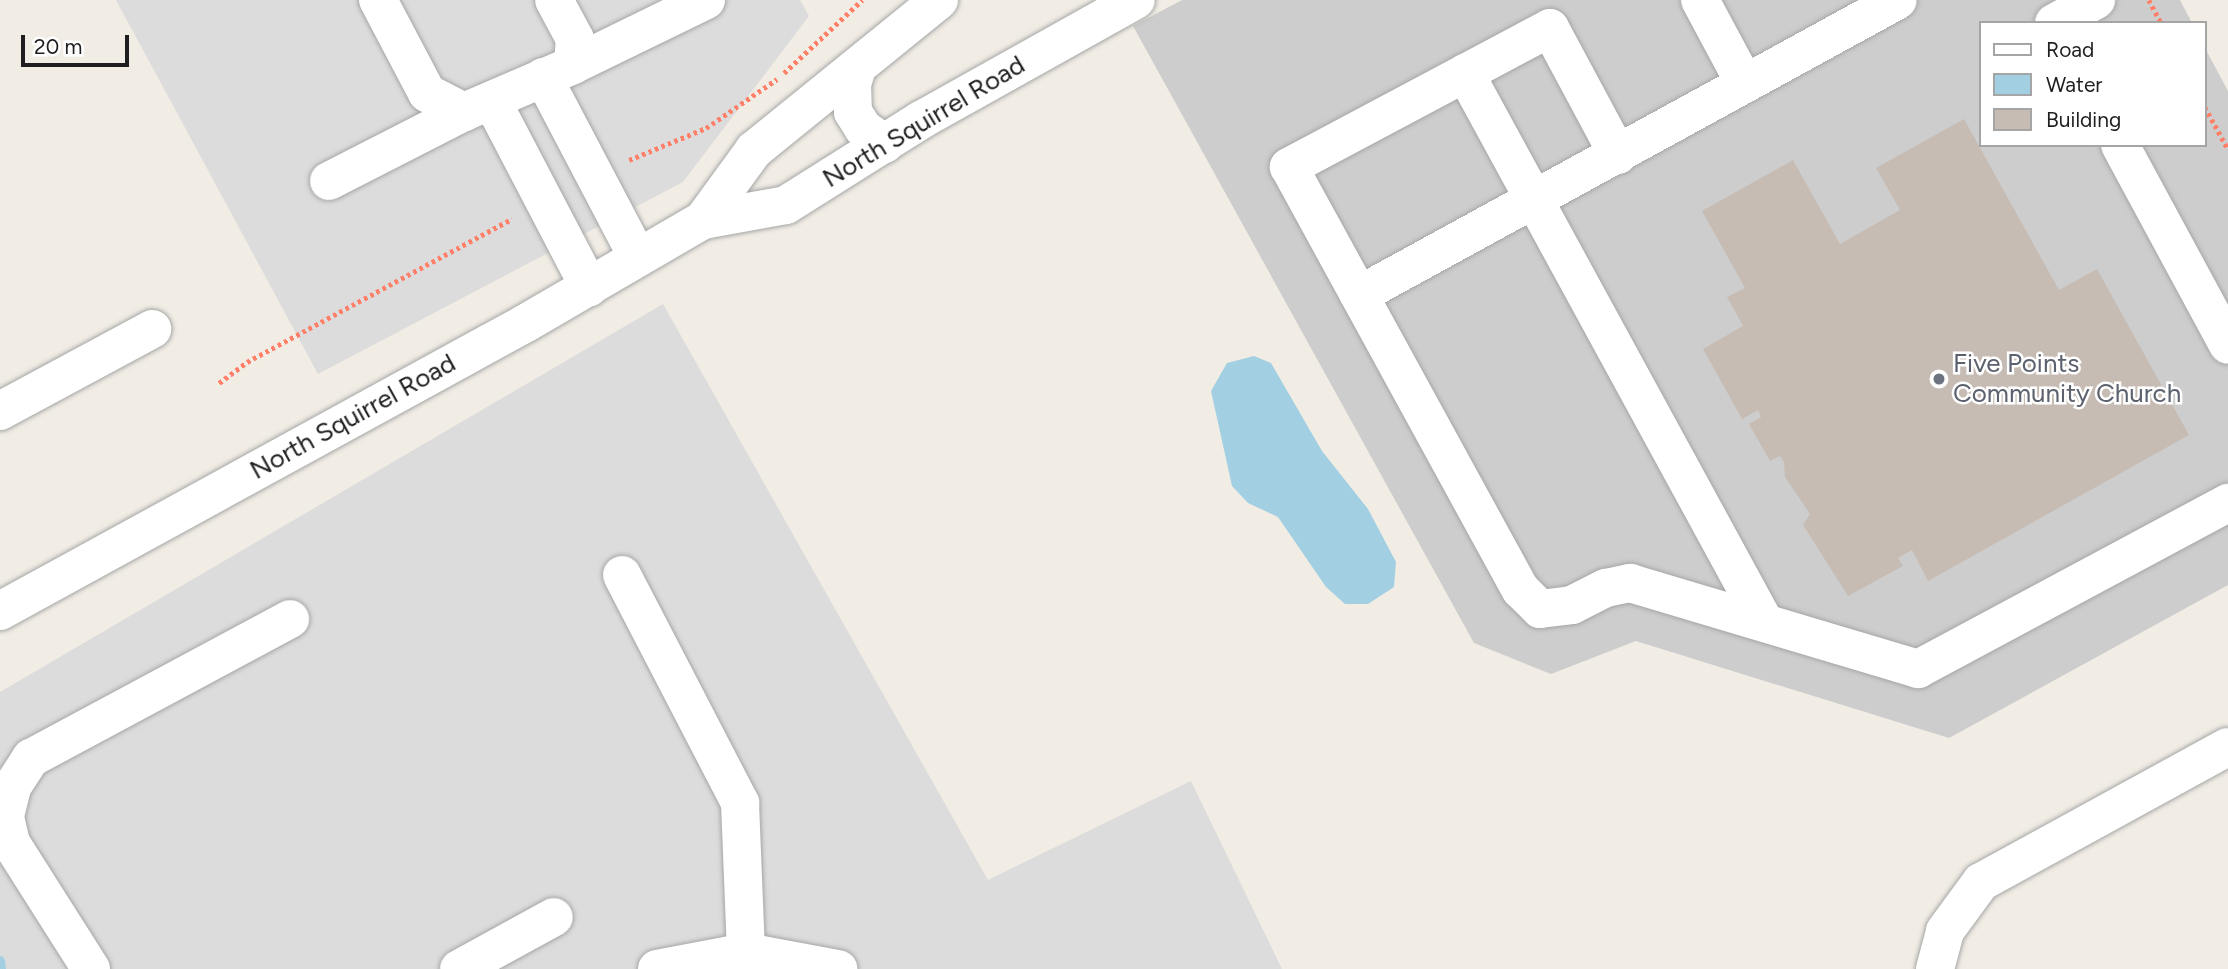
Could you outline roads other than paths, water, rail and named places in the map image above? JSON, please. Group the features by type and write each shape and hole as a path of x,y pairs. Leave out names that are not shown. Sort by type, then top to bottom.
{"street":[{"path":"378,0 428,93 479,107 589,287"},
{"path":"554,0 575,39 558,71"},
{"path":"329,181 706,0"},
{"name":"North Squirrel Road","path":"704,220 754,150 939,0"},
{"name":"North Squirrel Road","path":"0,611 589,287 704,220 786,205 885,144 1136,0"},
{"path":"1700,0 1745,83"},
{"path":"1359,295 1898,0"},
{"path":"2042,0 2053,21"},
{"path":"2058,21 2096,0"},
{"path":"1618,155 1550,28 1289,167 1529,601 1540,609 1555,611 1630,583 1918,669 2228,503"},
{"path":"857,68 852,84 853,112 863,128 885,144"},
{"path":"558,71 638,258"},
{"path":"1465,73 1765,623"},
{"path":"2121,147 2228,345"},
{"path":"0,411 152,329"},
{"path":"622,575 740,803 746,952"},
{"path":"90,969 11,843 5,816 12,787 31,758 290,619"},
{"path":"1935,969 1945,931 1981,882 2228,747"},
{"path":"459,969 554,917"},
{"path":"657,969 746,952 838,969"}],"water":[{"path":"1254,356 1271,363 1322,451 1368,509 1396,562 1394,587 1368,604 1345,604 1326,587 1278,517 1248,503 1232,486 1211,391 1227,363"}],"waterway":[{"path":"0,961 1,969"}],"place":[{"name":"Five Points Community Church","path":"1939,379"}]}
